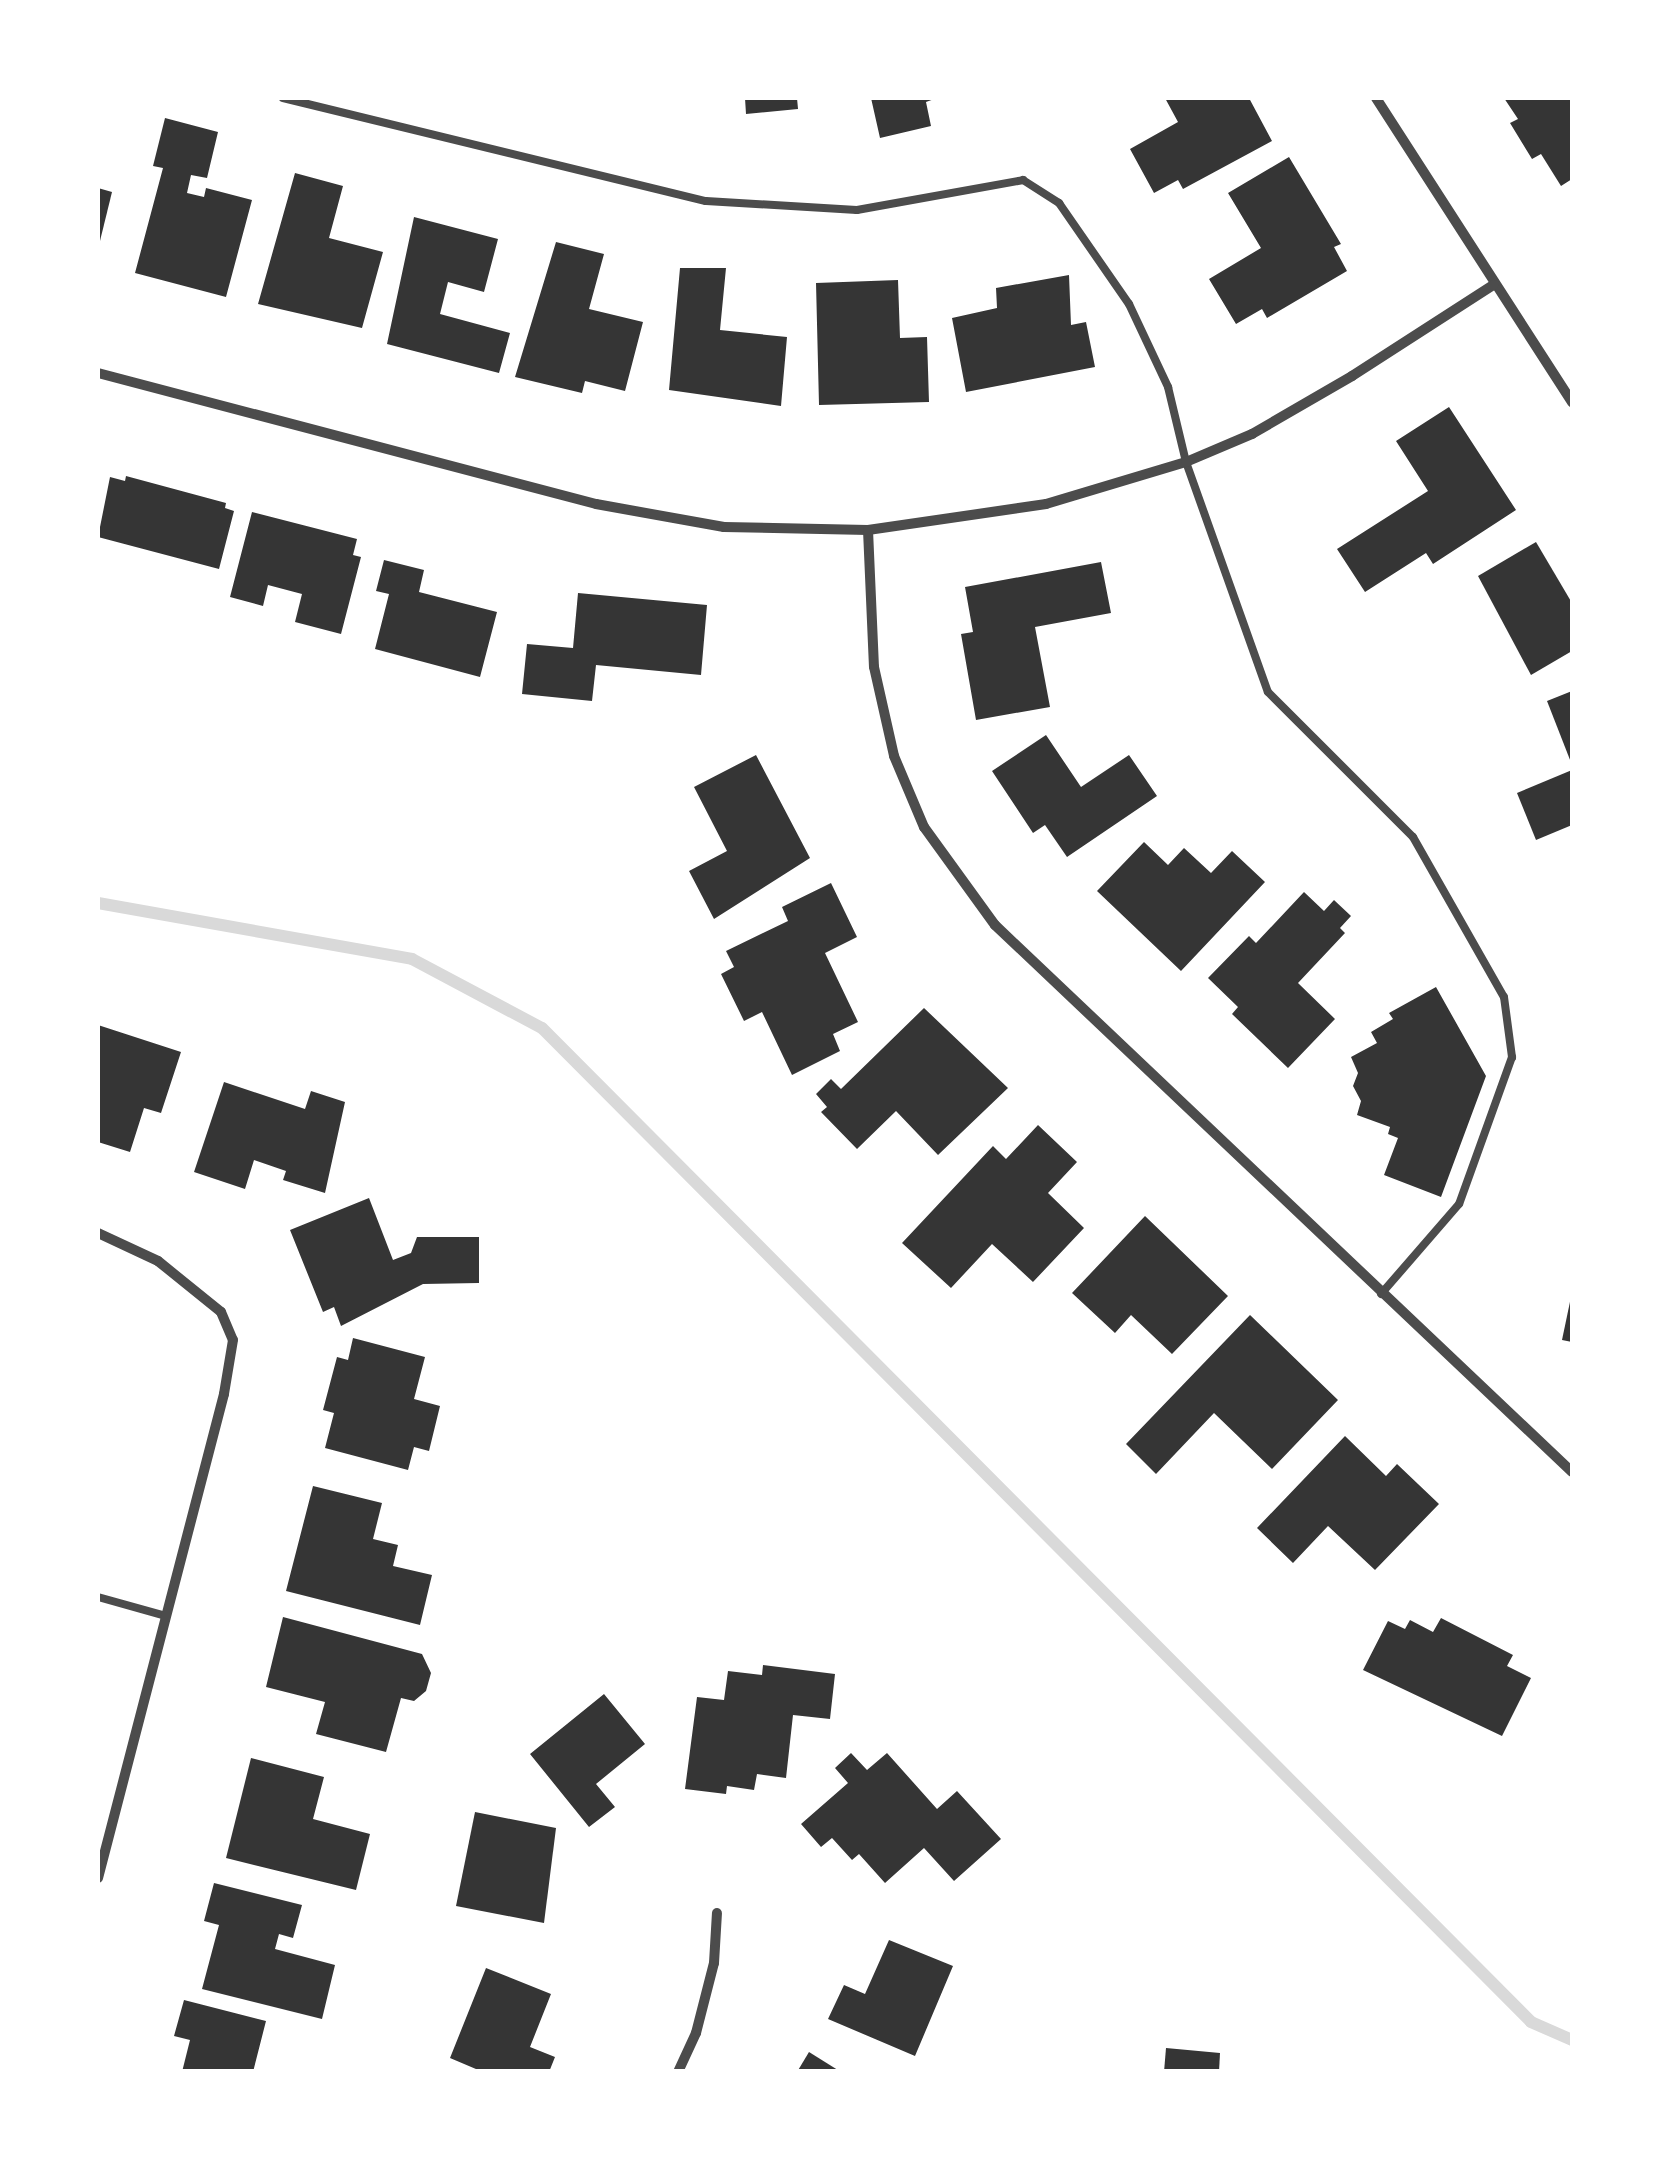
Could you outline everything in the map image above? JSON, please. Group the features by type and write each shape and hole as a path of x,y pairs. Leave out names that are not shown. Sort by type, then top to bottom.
{"street":[{"path":"1376,98 1572,402"},
{"path":"98,373 596,504 724,527 868,530 1046,504 1186,462 1252,434 1431,330 1494,286"},
{"path":"868,530 874,667 894,756 924,827 995,925 1380,1295 1572,1472"},
{"path":"98,1233 158,1261 221,1312 232,1340 98,1878"},
{"path":"678,2072 710,1981 717,1913"}],"lane":[{"path":"284,98 706,201 857,210 1023,180 1059,203 1129,304 1168,388 1186,462 1268,692 1413,837 1504,996 1513,1031 1502,1095 1459,1204 1380,1295"},
{"path":"98,1596 166,1616"}],"building":[{"path":"745,98 797,98 798,109 746,114"},
{"path":"871,98 937,98 926,102 931,126 880,138"},
{"path":"1165,98 1249,98 1272,141 1183,189 1178,180 1154,193 1130,149 1178,122"},
{"path":"1504,98 1572,98 1572,179 1561,186 1541,154 1532,159 1510,123 1518,119"},
{"path":"165,118 218,132 207,178 191,175 187,193 204,197 206,188 252,200 226,297 135,273 163,168 153,166"},
{"path":"1289,157 1341,244 1334,247 1347,271 1267,318 1262,309 1236,324 1209,279 1261,248 1228,193"},
{"path":"295,173 343,186 329,238 383,252 362,328 258,304"},
{"path":"98,188 112,192 99,245 98,244"},
{"path":"414,217 498,239 484,292 448,282 440,314 510,333 499,373 387,344"},
{"path":"556,242 604,254 589,309 643,322 625,391 585,381 582,393 515,377"},
{"path":"680,268 726,268 720,330 787,337 781,406 669,390"},
{"path":"1069,275 1071,325 1086,322 1095,367 966,392 952,318 997,308 996,288"},
{"path":"898,280 900,338 927,337 929,402 819,405 816,283"},
{"path":"1449,407 1516,510 1433,564 1426,553 1365,592 1337,549 1428,491 1396,441"},
{"path":"126,476 226,503 225,508 234,511 219,569 98,537 110,477 125,481"},
{"path":"252,512 357,539 353,555 361,557 341,634 295,622 302,594 268,585 263,606 230,597"},
{"path":"1536,542 1572,603 1572,651 1531,675 1478,576"},
{"path":"384,560 424,570 419,592 497,612 480,677 375,649 389,594 376,591"},
{"path":"1101,562 1111,613 1035,627 1050,707 976,720 961,634 973,632 965,587"},
{"path":"578,593 707,605 701,675 596,665 592,701 522,694 527,644 573,648"},
{"path":"1572,691 1572,765 1547,701"},
{"path":"1046,735 1081,787 1129,755 1157,796 1067,857 1045,825 1033,833 992,771"},
{"path":"756,755 810,858 714,919 689,871 727,851 694,787"},
{"path":"1572,770 1572,825 1536,840 1517,793"},
{"path":"1144,842 1168,865 1184,848 1211,873 1232,851 1265,882 1181,971 1097,891"},
{"path":"831,883 857,937 825,953 858,1022 833,1034 840,1051 792,1075 762,1012 744,1021 721,974 734,967 726,951 788,921 782,907"},
{"path":"1304,892 1324,911 1334,900 1351,916 1340,928 1345,933 1298,983 1335,1019 1288,1068 1232,1014 1238,1007 1208,978 1249,936 1256,943"},
{"path":"1436,987 1486,1076 1441,1197 1384,1175 1398,1138 1388,1134 1390,1127 1357,1115 1361,1101 1353,1086 1358,1073 1351,1057 1377,1043 1371,1032 1393,1019 1389,1013"},
{"path":"924,1008 1008,1088 938,1155 896,1111 857,1149 821,1112 827,1107 816,1094 831,1079 841,1089"},
{"path":"98,1025 181,1052 161,1113 144,1108 130,1152 98,1142"},
{"path":"224,1082 305,1109 311,1091 345,1102 325,1193 283,1180 286,1171 254,1160 245,1189 194,1172"},
{"path":"1038,1125 1077,1162 1048,1193 1084,1228 1033,1282 992,1244 951,1288 902,1243 993,1146 1006,1159"},
{"path":"369,1198 393,1260 411,1253 417,1237 479,1237 479,1283 423,1284 341,1326 334,1307 323,1312 290,1230"},
{"path":"1145,1216 1228,1296 1172,1354 1131,1315 1115,1333 1072,1293"},
{"path":"1572,1297 1572,1342 1562,1340"},
{"path":"1250,1315 1338,1400 1272,1469 1214,1413 1156,1474 1126,1444"},
{"path":"353,1338 425,1357 414,1399 440,1406 429,1451 414,1447 408,1470 325,1448 334,1413 323,1410 337,1357 348,1360"},
{"path":"1345,1436 1386,1476 1397,1464 1439,1504 1375,1570 1328,1526 1293,1563 1257,1528"},
{"path":"313,1486 382,1503 373,1539 398,1545 393,1566 432,1575 420,1625 286,1591"},
{"path":"283,1617 422,1654 431,1673 426,1691 414,1701 401,1698 386,1752 316,1734 325,1702 266,1687"},
{"path":"1441,1618 1513,1655 1507,1666 1531,1678 1502,1736 1363,1670 1388,1621 1405,1629 1410,1620 1433,1632"},
{"path":"763,1665 835,1674 830,1719 793,1715 786,1778 757,1774 754,1790 727,1786 726,1794 685,1789 697,1697 724,1700 728,1671 762,1675"},
{"path":"604,1694 645,1744 596,1784 615,1807 589,1827 530,1754"},
{"path":"851,1753 867,1770 887,1753 937,1809 957,1791 1001,1839 954,1881 924,1848 885,1883 859,1854 852,1860 832,1838 821,1847 801,1824 848,1783 835,1768"},
{"path":"251,1758 324,1777 313,1819 370,1834 356,1890 226,1858"},
{"path":"475,1812 556,1828 544,1923 456,1906"},
{"path":"214,1883 302,1905 293,1938 279,1934 275,1949 335,1965 322,2019 202,1989 219,1925 204,1921"},
{"path":"889,1940 953,1966 915,2056 828,2019 844,1985 865,1994"},
{"path":"486,1968 551,1994 530,2047 555,2057 549,2072 483,2072 450,2058"},
{"path":"184,2000 266,2021 253,2072 182,2072 190,2040 174,2036"},
{"path":"1166,2048 1220,2053 1219,2072 1164,2072"},
{"path":"809,2052 841,2072 797,2072"}],"waterway":[{"path":"98,903 412,959 542,1028 1531,2022 1572,2040"}]}
